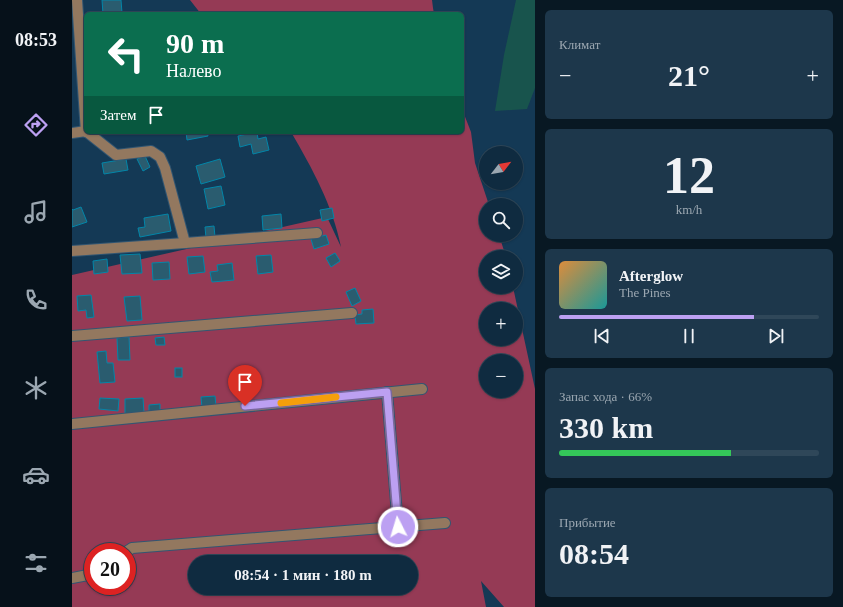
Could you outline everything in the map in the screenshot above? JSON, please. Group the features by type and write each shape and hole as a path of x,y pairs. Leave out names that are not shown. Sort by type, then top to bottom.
{"street":[{"path":"77,0 84,103"},
{"path":"72,133 84,132"},
{"path":"89,134 116,155 151,151 160,156 165,168 185,244"},
{"path":"72,251 185,244 317,233"},
{"path":"72,336 352,312"},
{"path":"72,424 422,389"},
{"path":"387,392 398,527"},
{"path":"136,548 444,523"},
{"path":"72,578 84,576"}],"shaded area":[{"path":"190,0 432,0 434,12 199,12"},
{"path":"516,0 535,0 535,88 527,109 495,111 504,55"},
{"path":"464,114 471,132 475,163 479,175 479,190 484,190 487,198 479,198 479,242 501,242 504,250 479,250 479,294 515,294 516,302 479,302 479,346 523,346 523,333 535,389 535,607 504,607 481,581 486,607 72,607 72,275 327,217 341,247 333,217 314,173 292,134 464,134"}],"building":[{"path":"102,0 121,0 122,12 103,12"},
{"path":"186,134 208,134 208,136 187,140"},
{"path":"257,134 258,139 266,137 269,150 253,154 251,144 240,147 238,136"},
{"path":"145,156 150,167 143,171 137,159"},
{"path":"126,159 128,170 104,174 102,163"},
{"path":"220,159 225,177 201,184 196,166"},
{"path":"221,186 225,205 208,209 204,189"},
{"path":"81,207 87,222 72,227 72,209"},
{"path":"332,208 334,218 322,221 320,210"},
{"path":"168,214 171,231 140,237 138,228 145,227 144,218"},
{"path":"281,214 282,228 263,230 262,216"},
{"path":"214,226 215,237 206,238 205,227"},
{"path":"326,235 329,244 314,249 311,239"},
{"path":"335,253 340,261 331,267 326,258"},
{"path":"140,254 142,273 122,274 120,255"},
{"path":"271,255 273,272 258,274 256,256"},
{"path":"203,256 205,272 189,274 187,257"},
{"path":"107,259 108,272 94,274 93,261"},
{"path":"169,262 170,279 153,280 152,263"},
{"path":"232,263 234,280 212,282 210,272 218,271 217,265"},
{"path":"355,288 361,301 352,306 346,292"},
{"path":"91,295 94,317 87,318 86,310 78,311 77,296"},
{"path":"140,296 142,320 127,321 124,297"},
{"path":"373,309 374,323 356,324 355,315 362,314 362,310"},
{"path":"129,337 130,360 118,360 117,338"},
{"path":"164,337 165,345 156,345 155,338"},
{"path":"106,351 107,363 113,363 115,382 100,383 97,352"},
{"path":"175,368 182,368 182,377 175,377"},
{"path":"215,396 216,407 202,408 201,397"},
{"path":"100,398 119,399 118,411 99,409"},
{"path":"143,398 144,413 125,414 125,399"},
{"path":"160,404 160,412 149,412 149,405"}],"slow traffic":[{"path":"281,403 336,397"}],"route":[{"path":"245,406 387,392 398,527"}]}
